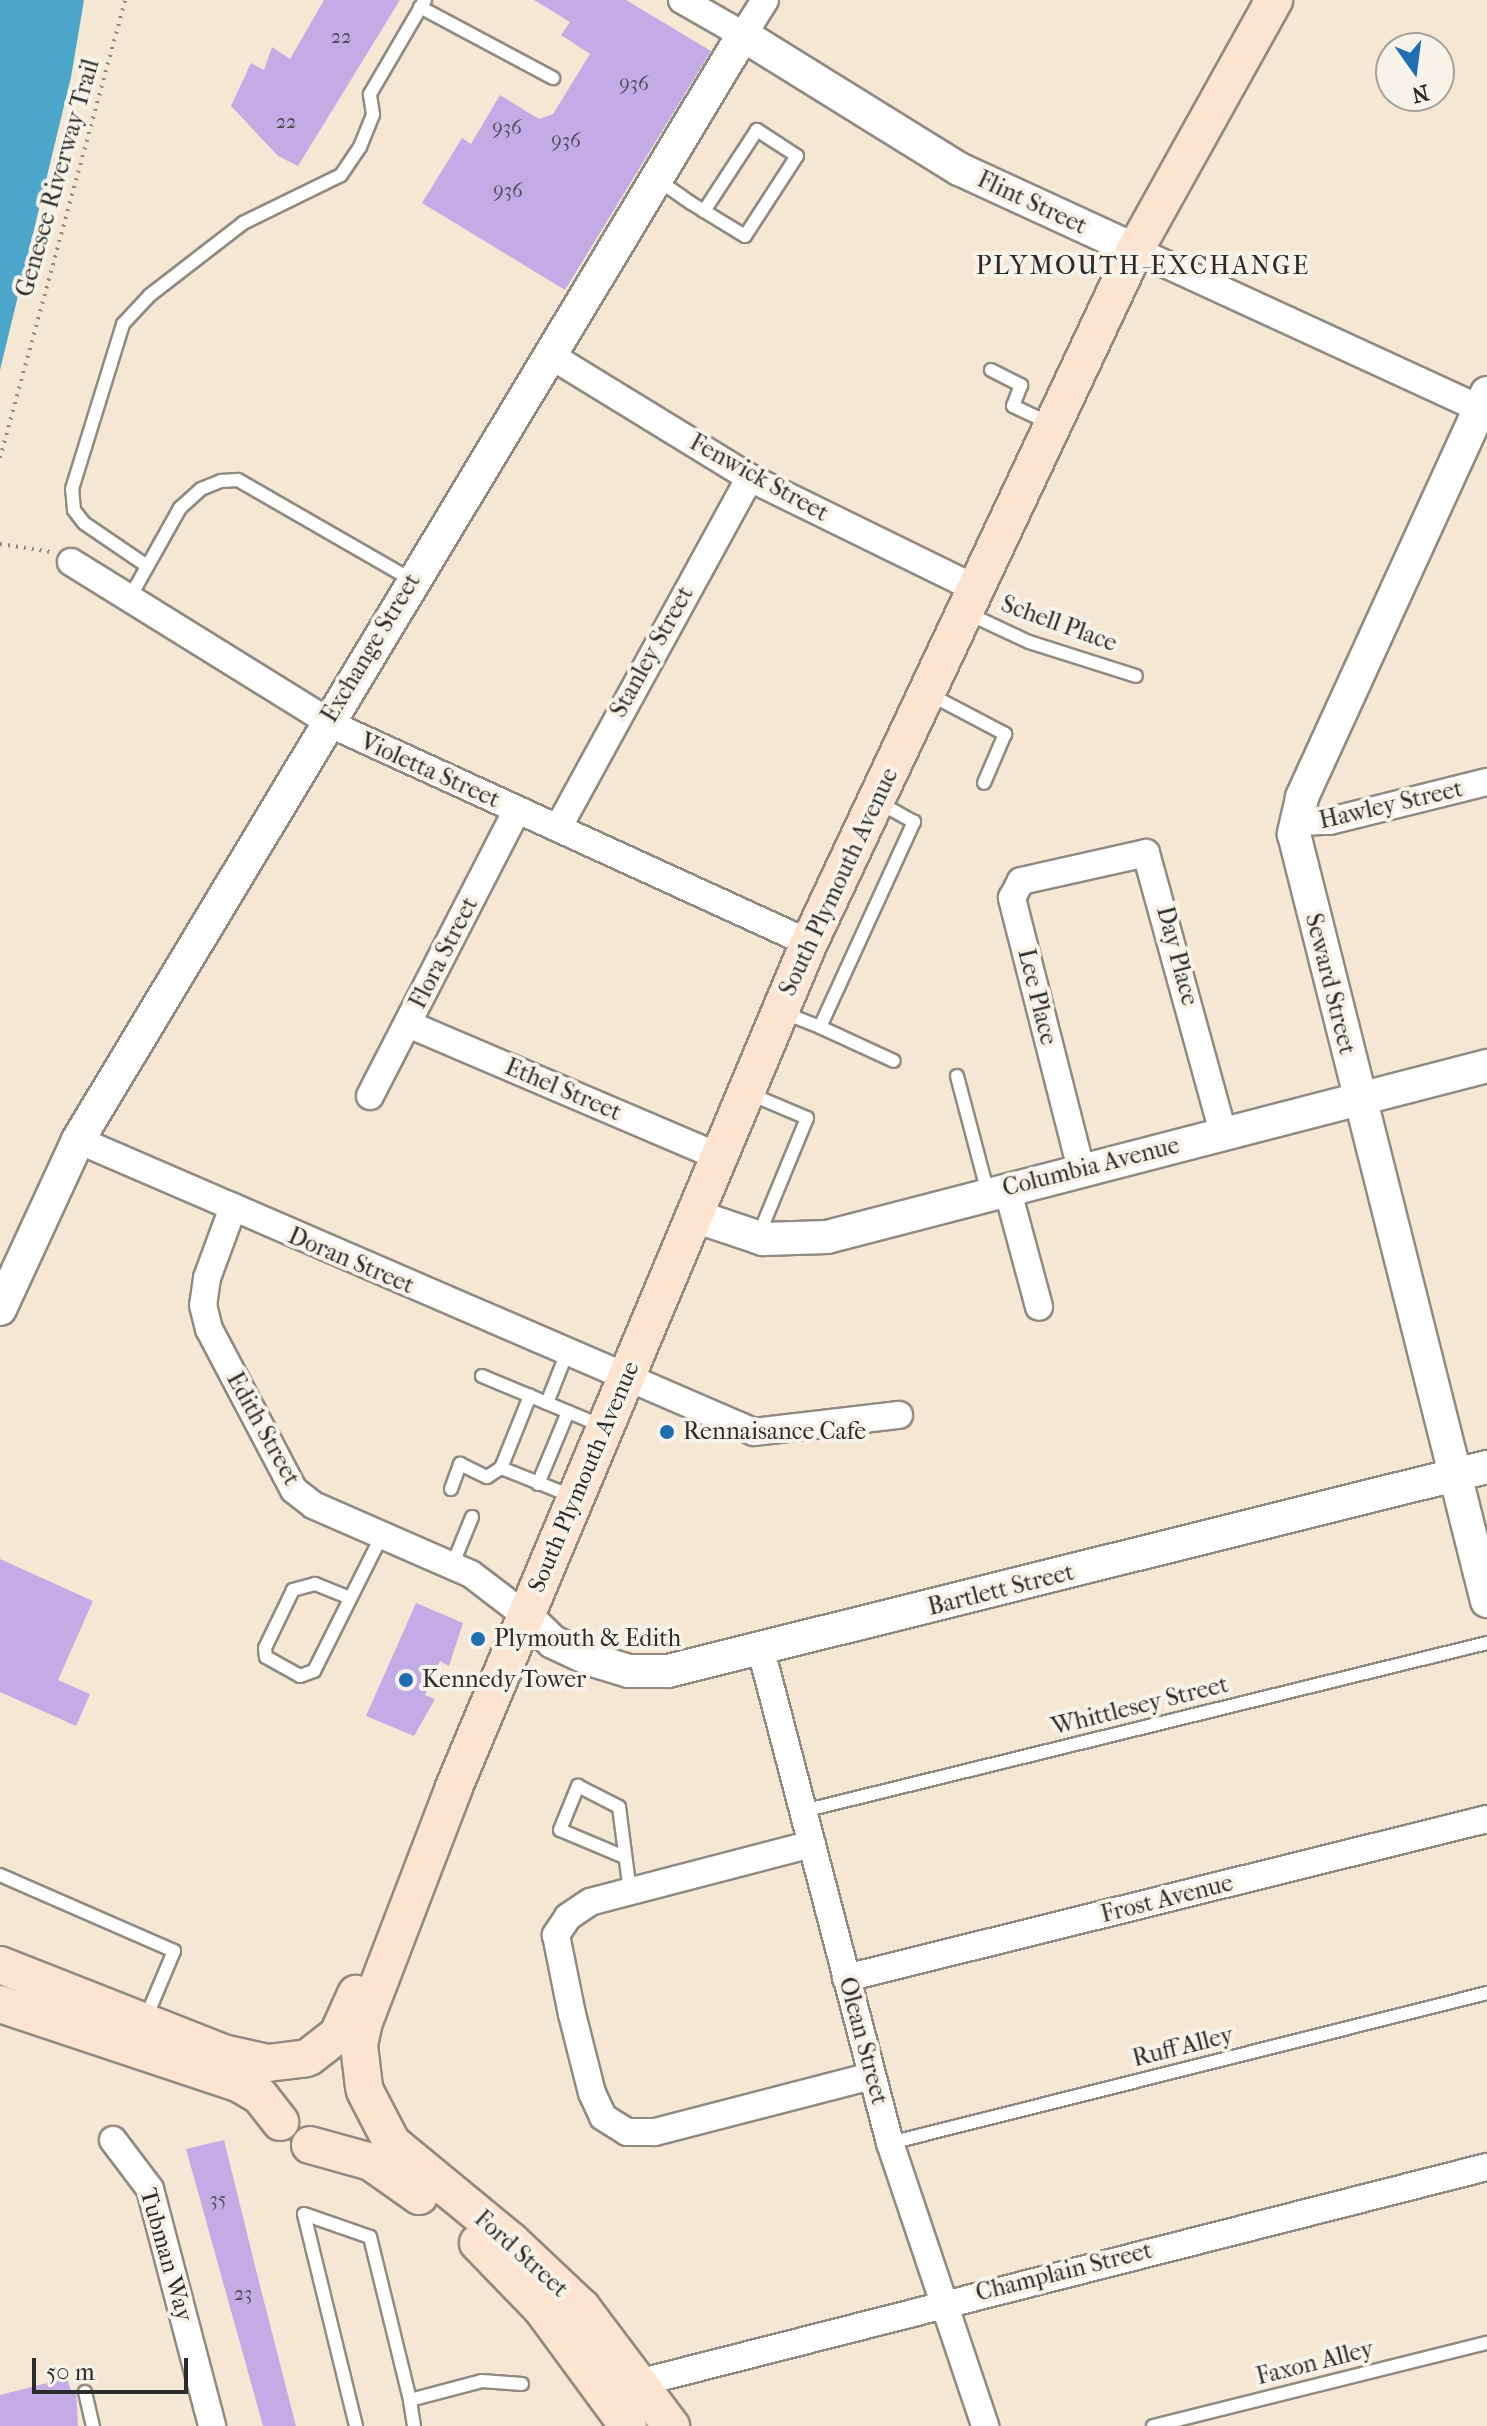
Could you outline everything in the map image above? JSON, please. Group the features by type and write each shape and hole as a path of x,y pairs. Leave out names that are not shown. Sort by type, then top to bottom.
{"main road":[{"name":"South Plymouth Avenue","path":"364,2089 359,2045 364,2022 454,1787 779,1011 1135,250 1274,0"},
{"name":"South Plymouth Avenue","path":"308,2057 328,2046 342,2027 396,1903 454,1787"},
{"path":"0,1965 143,2024 250,2060 308,2057 343,2061 364,2089 363,2118 350,2135 331,2145 310,2145 291,2136 247,2087 4,2012"},
{"path":"280,2122 275,2105 278,2083 308,2057"},
{"name":"Ford Street","path":"364,2089 377,2122 398,2150 534,2262 582,2308 642,2382 671,2426"},
{"name":"Ford Street","path":"310,2145 379,2166 490,2254 542,2309 628,2426"}],"street":[{"name":"Flint Street","path":"682,0 959,169 1484,405"},
{"name":"Exchange Street","path":"0,1309 7,1275 78,1140 548,354 765,0"},
{"name":"Fenwick Street","path":"548,354 750,478 972,601"},
{"path":"1295,822 1484,405"},
{"name":"Stanley Street","path":"558,828 750,478"},
{"name":"Violetta Street","path":"71,562 327,722 809,943"},
{"name":"Hawley Street","path":"1295,822 1322,823 1487,782"},
{"name":"Flora Street","path":"370,1096 517,810"},
{"name":"Seward Street","path":"1295,822 1298,854 1487,1601"},
{"name":"Day Place","path":"1074,867 1139,852 1152,862 1223,1133"},
{"name":"Lee Place","path":"1074,867 1021,881 1011,891 1081,1169"},
{"name":"Ethel Street","path":"408,1024 717,1156"},
{"name":"Columbia Avenue","path":"695,1216 758,1237 827,1237 998,1190 1487,1066"},
{"name":"Doran Street","path":"78,1140 624,1380 762,1434 899,1415"},
{"path":"998,1190 1039,1307"},
{"name":"Edith Street","path":"232,1210 207,1278 203,1305 209,1329 294,1490 313,1505 489,1584 526,1616"},
{"name":"Bartlett Street","path":"526,1616 562,1646 629,1671 668,1671 1487,1467"},
{"name":"Olean Street","path":"761,1650 890,2143 985,2426"},
{"name":"Frost Avenue","path":"846,1978 1487,1819"},
{"path":"812,1844 590,1902 568,1917 556,1935 592,2093 603,2117 627,2132 655,2132 871,2076"},
{"name":"Tubman Way","path":"113,2140 150,2189 212,2426"},
{"name":"Champlain Street","path":"642,2382 944,2302 1487,2167"}],"lane":[{"path":"147,566 84,523 74,510 72,489 123,324 150,295 243,223 341,175 360,147 373,114 370,94 422,4 553,78"},
{"path":"656,178 704,211 745,236 797,156 757,130 704,211"},
{"path":"991,370 1021,385 1013,406 1053,425"},
{"path":"129,599 180,508 201,489 238,480 412,580"},
{"name":"Schell Place","path":"972,601 1029,642 1136,676"},
{"path":"928,694 1005,734 984,783"},
{"path":"820,1027 914,822 876,801"},
{"path":"779,1011 894,1061"},
{"path":"957,1076 998,1190"},
{"path":"745,1091 807,1118 758,1237"},
{"path":"547,1403 566,1355"},
{"path":"482,1376 605,1427"},
{"path":"451,1489 460,1464 487,1477 501,1468 519,1435 530,1396"},
{"path":"538,1484 548,1448 568,1412"},
{"path":"501,1468 576,1498"},
{"path":"452,1566 472,1517"},
{"path":"350,1598 315,1584 293,1590 265,1648 266,1657 300,1676 314,1671 382,1535"},
{"name":"Whittlesey Street","path":"803,1811 1487,1643"},
{"path":"622,1856 560,1830 578,1786 619,1807 625,1831 622,1856 630,1892"},
{"path":"0,1875 174,1951 143,2024"},
{"name":"Ruff Alley","path":"890,2143 1487,1993"},
{"path":"356,2426 304,2214 370,2237 414,2426"},
{"name":"Faxon Alley","path":"1153,2426 1487,2343"},
{"path":"410,2400 482,2381 522,2384"},
{"path":"85,2392 93,2426"}],"path":[{"name":"Genesee Riverway Trail","path":"0,458 125,0"},
{"path":"0,544 42,548 71,562"}],"water":[{"path":"0,0 84,0 71,77 0,370"}],"building":[{"path":"324,0 400,0 298,166 278,156 231,106 251,63 264,70 272,47 290,59"},
{"path":"534,0 626,0 711,51 565,290 422,203 462,138 471,144 500,95 539,119 553,114 590,54 561,35 570,22"},
{"path":"0,1559 93,1601 58,1680 90,1694 76,1726 0,1692"},
{"name":"Kennedy Tower","path":"416,1603 463,1623 449,1666 440,1661 425,1695 435,1699 414,1736 366,1716"},
{"path":"224,2140 296,2426 263,2426 186,2149"},
{"path":"67,2378 71,2391 76,2390 78,2426 0,2426 0,2395"}],"place":[{"name":"Rennaisance Cafe","path":"667,1432"},
{"name":"Plymouth & Edith","path":"478,1639"},
{"name":"Kennedy Tower","path":"406,1680"}],"district":[{"name":"PLYMOUTH-EXCHANGE","path":"1143,266"}]}
